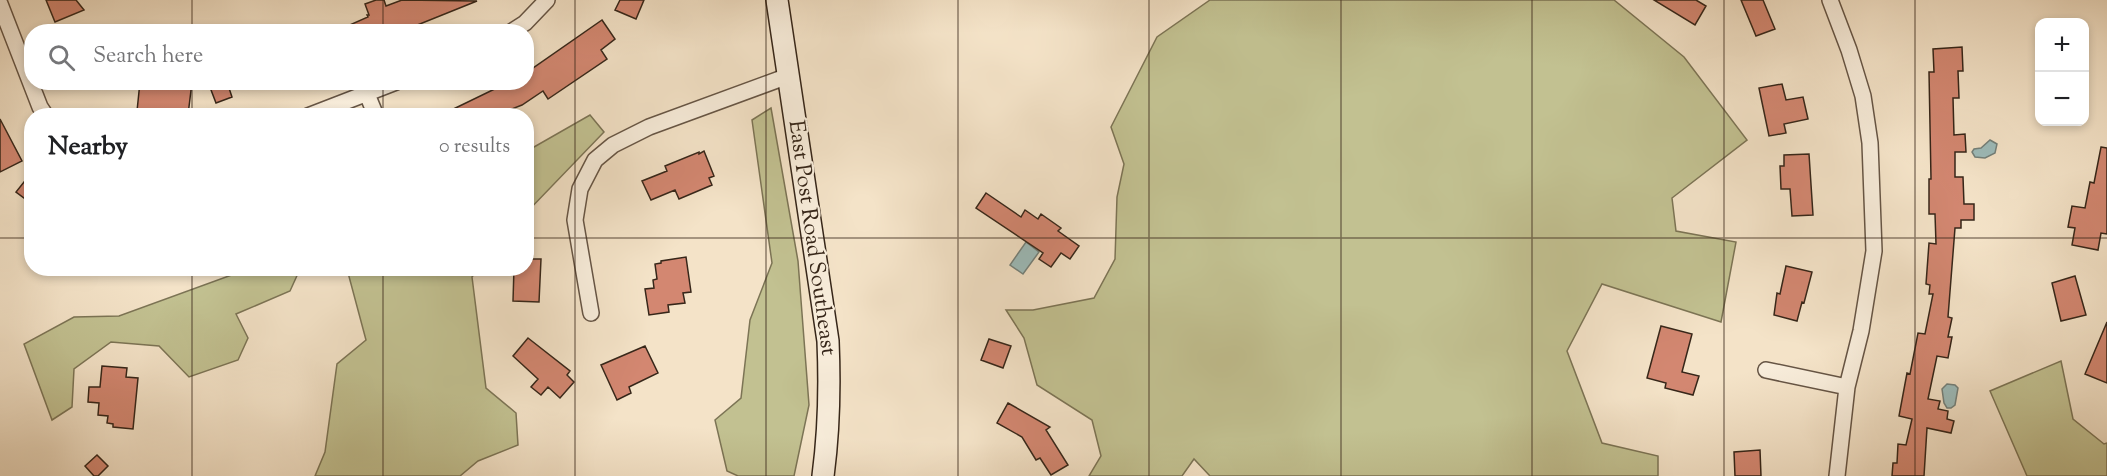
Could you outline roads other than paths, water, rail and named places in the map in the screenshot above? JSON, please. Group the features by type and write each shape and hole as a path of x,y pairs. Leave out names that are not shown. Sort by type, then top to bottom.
{"main road":[{"name":"East Post Road Southeast","path":"777,0 828,341 828,440 823,476"}],"street":[{"path":"523,24 547,0"},
{"path":"1830,0 1863,96 1870,143 1874,251 1861,331 1847,387 1837,476"},
{"path":"0,3 24,65"},
{"path":"591,313 575,220 580,189 595,160 613,145 649,127 788,75"},
{"path":"33,90 41,108"},
{"path":"329,108 377,90"},
{"path":"367,94 372,108"},
{"path":"1766,370 1847,387"}],"water":[{"path":"1990,140 1997,144 1995,153 1985,158 1975,157 1972,152 1974,149 1981,148"},
{"path":"1026,242 1039,252 1023,274 1010,265"},
{"path":"1947,384 1958,388 1955,405 1951,408 1947,408 1944,403 1942,389"}]}
